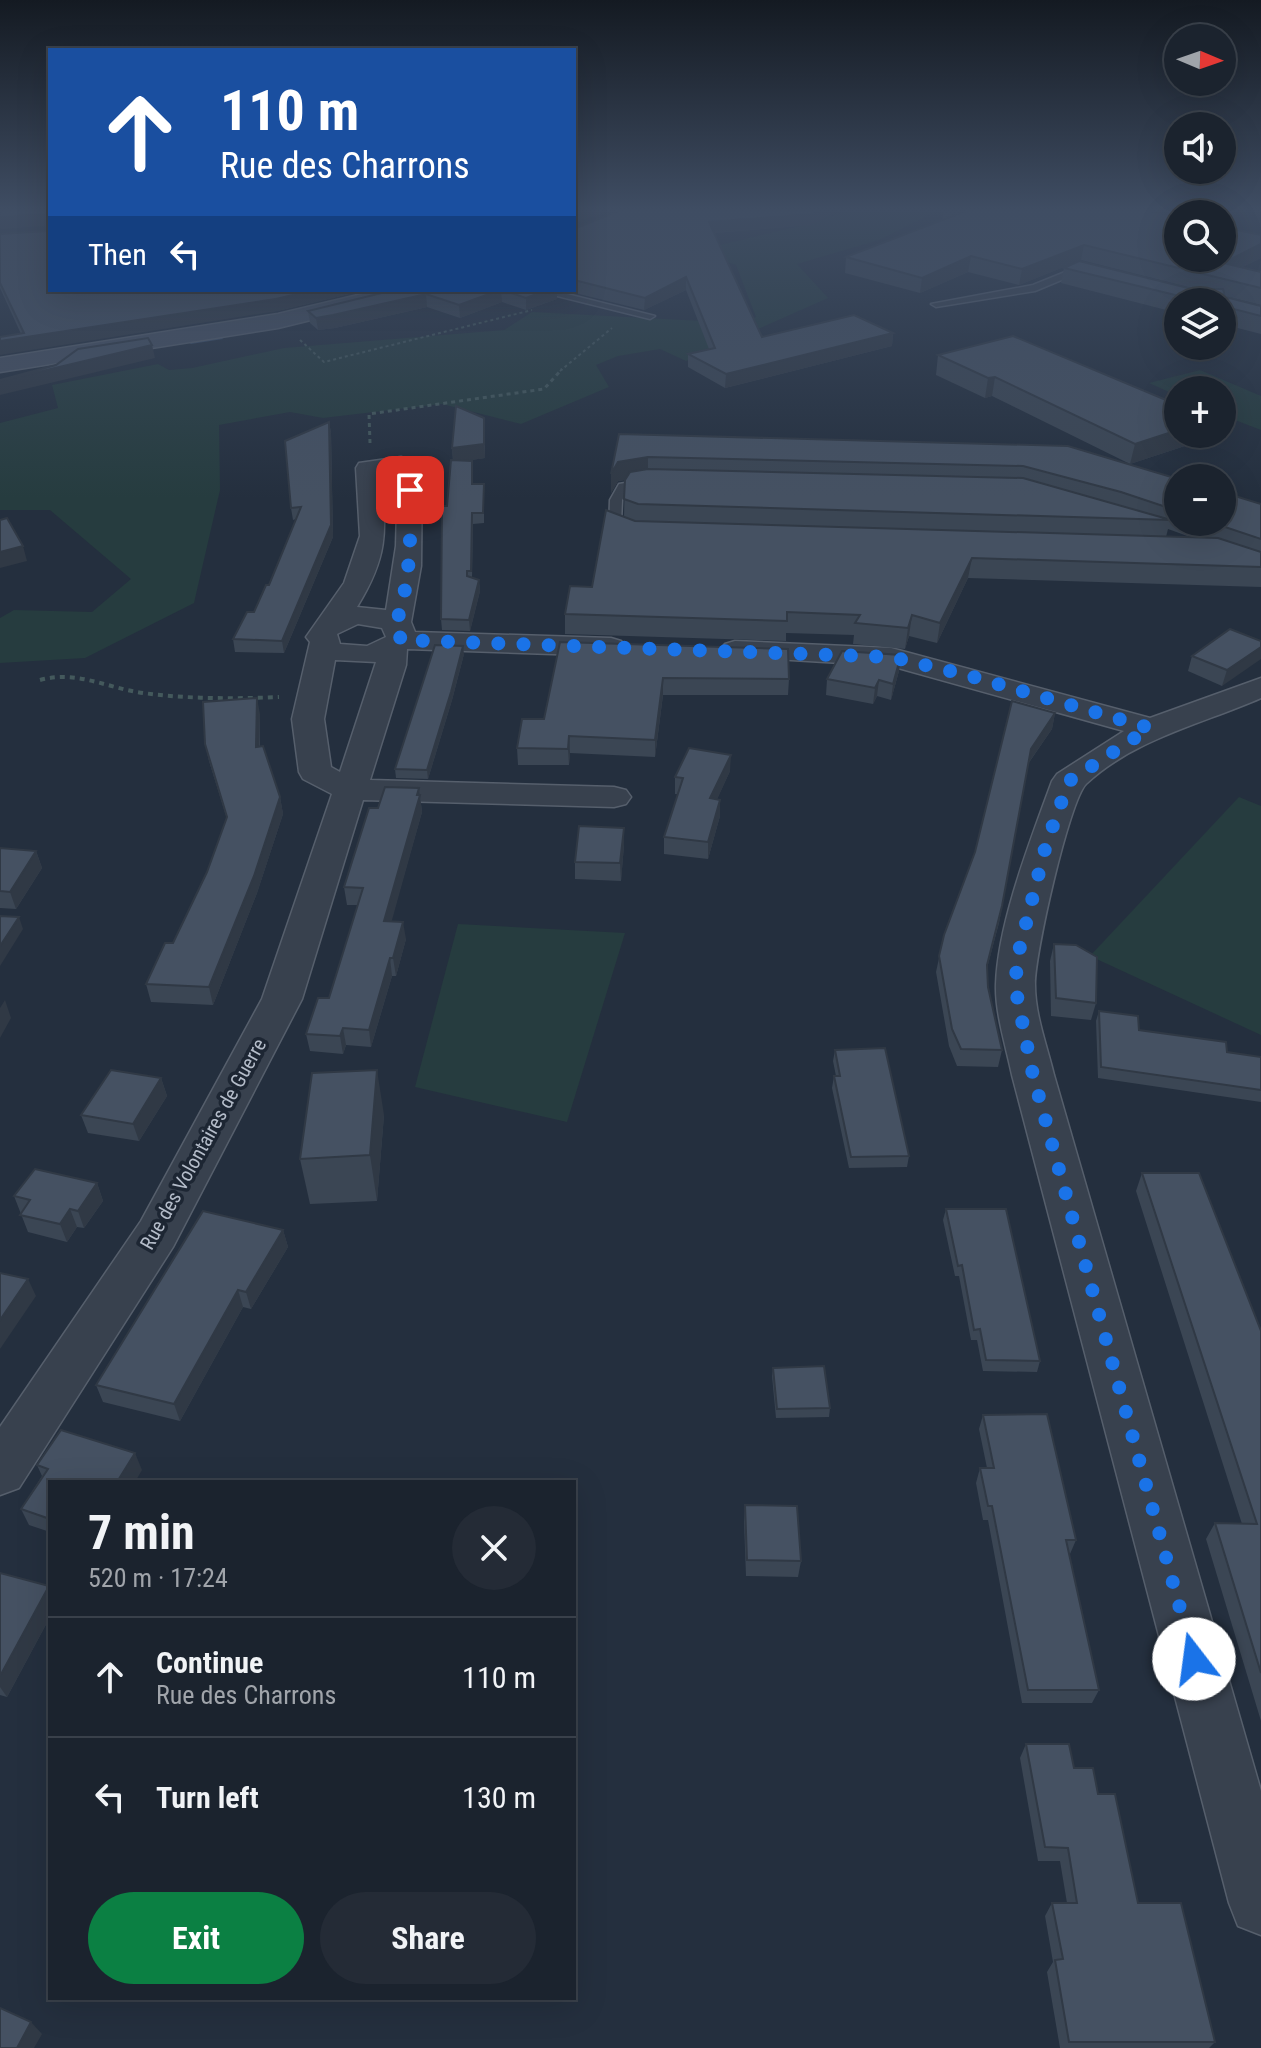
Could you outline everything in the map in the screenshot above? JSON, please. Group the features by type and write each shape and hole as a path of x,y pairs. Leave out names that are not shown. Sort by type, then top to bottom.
{"main road":[{"path":"0,365 278,321 337,307"}],"street":[{"path":"0,384 51,370 76,354"},
{"name":"Rue des Volontaires de Guerre","path":"0,1471 157,1234 282,999 387,678 402,607 410,535 410,468 393,464 368,468"},
{"path":"368,468 373,536 358,583 328,634 310,696 308,719 315,772 350,790 614,797"},
{"path":"373,536 410,535"},
{"path":"328,634 372,616 396,636"},
{"path":"328,634 330,650 359,656 396,636 633,647"},
{"path":"710,650 891,657 963,674 1150,728"},
{"path":"1261,687 1201,713 1150,728 1069,781 1046,845 1018,955 1015,986 1035,1082 1261,1903"}],"lane":[{"path":"609,307 650,316"},
{"path":"635,533 614,525 616,500 623,487 663,484"}],"path":[{"path":"278,321 324,362 538,308"},
{"path":"368,468 369,414 544,389 571,359 613,328 598,322"},
{"path":"40,680 70,674 138,693 202,698 310,696"}],"green space":[{"path":"752,307 809,307 686,361 660,349 618,356 596,365 609,387 521,424 442,404 323,418 290,412 219,425 220,490 194,603 85,658 0,663 0,618 14,610 92,612 131,579 50,510 0,510 0,423 58,408 52,385 158,364 169,370 192,368 284,348 504,330 532,312 741,323 756,317"},
{"path":"1200,370 1214,376 1176,376"},
{"path":"1164,379 1164,390 1149,383"},
{"path":"1236,385 1261,396 1261,430 1236,420"},
{"path":"1239,797 1261,806 1261,1035 1090,956"},
{"path":"458,924 625,933 567,1122 415,1087"}],"building":[{"path":"11,307 226,307 0,341 0,337 24,333"},
{"path":"326,307 370,307 316,318 308,311"},
{"path":"698,307 748,307 762,337 854,315 893,333 726,374 688,354 715,348"},
{"path":"1236,307 1261,307 1261,316 1236,310"},
{"path":"1013,336 1164,399 1164,435 1135,444 995,377 988,378 938,355"},
{"path":"148,338 152,345 0,381 56,365 78,349"},
{"path":"456,406 484,418 484,444 452,448"},
{"path":"329,422 331,525 282,641 233,639 247,612 254,612 266,585 269,585 301,507 291,508 285,441"},
{"path":"619,434 1068,446 1164,475 1164,506 1023,466 648,457 618,462 611,474"},
{"path":"451,460 472,461 472,484 484,484 483,513 472,513 471,571 467,571 467,576 479,580 469,620 441,619 442,506 447,506"},
{"path":"648,469 1023,478 1164,520 638,504 624,499 625,480 630,472"},
{"path":"1236,496 1261,504 1261,539 1236,531"},
{"path":"606,510 635,521 1218,538 1261,552 1261,567 972,558 940,623 912,615 908,628 855,623 860,615 787,612 787,621 565,614 570,586 592,587"},
{"path":"7,518 23,546 0,552 0,520"},
{"path":"1230,629 1261,641 1261,647 1227,670 1192,656"},
{"path":"560,642 788,649 789,679 663,678 655,740 569,736 568,749 517,748 522,719 544,719"},
{"path":"435,645 463,646 427,770 395,769"},
{"path":"842,651 901,655 893,684 879,680 875,688 827,679"},
{"path":"257,698 256,747 263,746 280,797 254,876 209,987 146,984 165,943 173,943 207,872 227,817 205,744 203,702"},
{"path":"1012,701 1055,713 1031,749 1002,906 987,965 988,987 1002,1050 961,1049 952,1029 939,956 975,852"},
{"path":"689,748 731,755 710,798 720,800 708,842 664,837 683,778 675,777"},
{"path":"385,787 419,788 417,795 420,795 384,921 403,922 393,958 390,958 369,1030 343,1028 340,1036 306,1034 318,998 329,998 363,888 344,887 369,808 378,808"},
{"path":"579,826 624,828 620,863 575,862"},
{"path":"0,848 36,851 10,892 0,891"},
{"path":"0,916 19,917 0,946"},
{"path":"1054,944 1076,945 1097,957 1096,1003 1056,998"},
{"path":"1099,1011 1138,1016 1139,1030 1226,1042 1227,1052 1261,1057 1261,1090 1101,1067"},
{"path":"885,1048 909,1156 851,1157 834,1076 840,1076 835,1050"},
{"path":"111,1070 161,1078 133,1124 81,1115"},
{"path":"377,1070 370,1155 300,1159 312,1073"},
{"path":"35,1169 97,1183 78,1211 70,1209 60,1224 20,1215 30,1200 14,1196"},
{"path":"1142,1173 1199,1173 1261,1331 1261,1673 1215,1523 1257,1524"},
{"path":"946,1209 1006,1209 1040,1361 986,1360 980,1329 974,1330 962,1265 958,1266"},
{"path":"203,1211 283,1230 246,1292 238,1290 174,1404 96,1385"},
{"path":"0,1273 28,1279 0,1320"},
{"path":"824,1366 830,1408 777,1409 773,1368"},
{"path":"1047,1414 1076,1540 1066,1540 1099,1690 1028,1690 992,1506 988,1506 980,1468 994,1468 983,1415"},
{"path":"61,1430 135,1453 118,1480 48,1480 48,1518 21,1509 48,1469 37,1465"},
{"path":"745,1505 797,1506 801,1561 747,1560"},
{"path":"0,1573 48,1588 0,1676"},
{"path":"1026,1744 1069,1744 1074,1768 1093,1768 1098,1794 1115,1794 1138,1903 1181,1903 1215,2042 1069,2042 1055,1960 1063,1959 1052,1903 1077,1903 1068,1848 1045,1847"},
{"path":"0,2008 31,2022 17,2048 0,2048"}],"waterway":[{"path":"191,342 221,338"}],"route":[{"path":"410,490 410,535 402,607 396,623 401,628 400,640 891,657 963,674 1150,728 1069,781 1046,845 1018,955 1015,986 1033,1075 1194,1659"}]}
